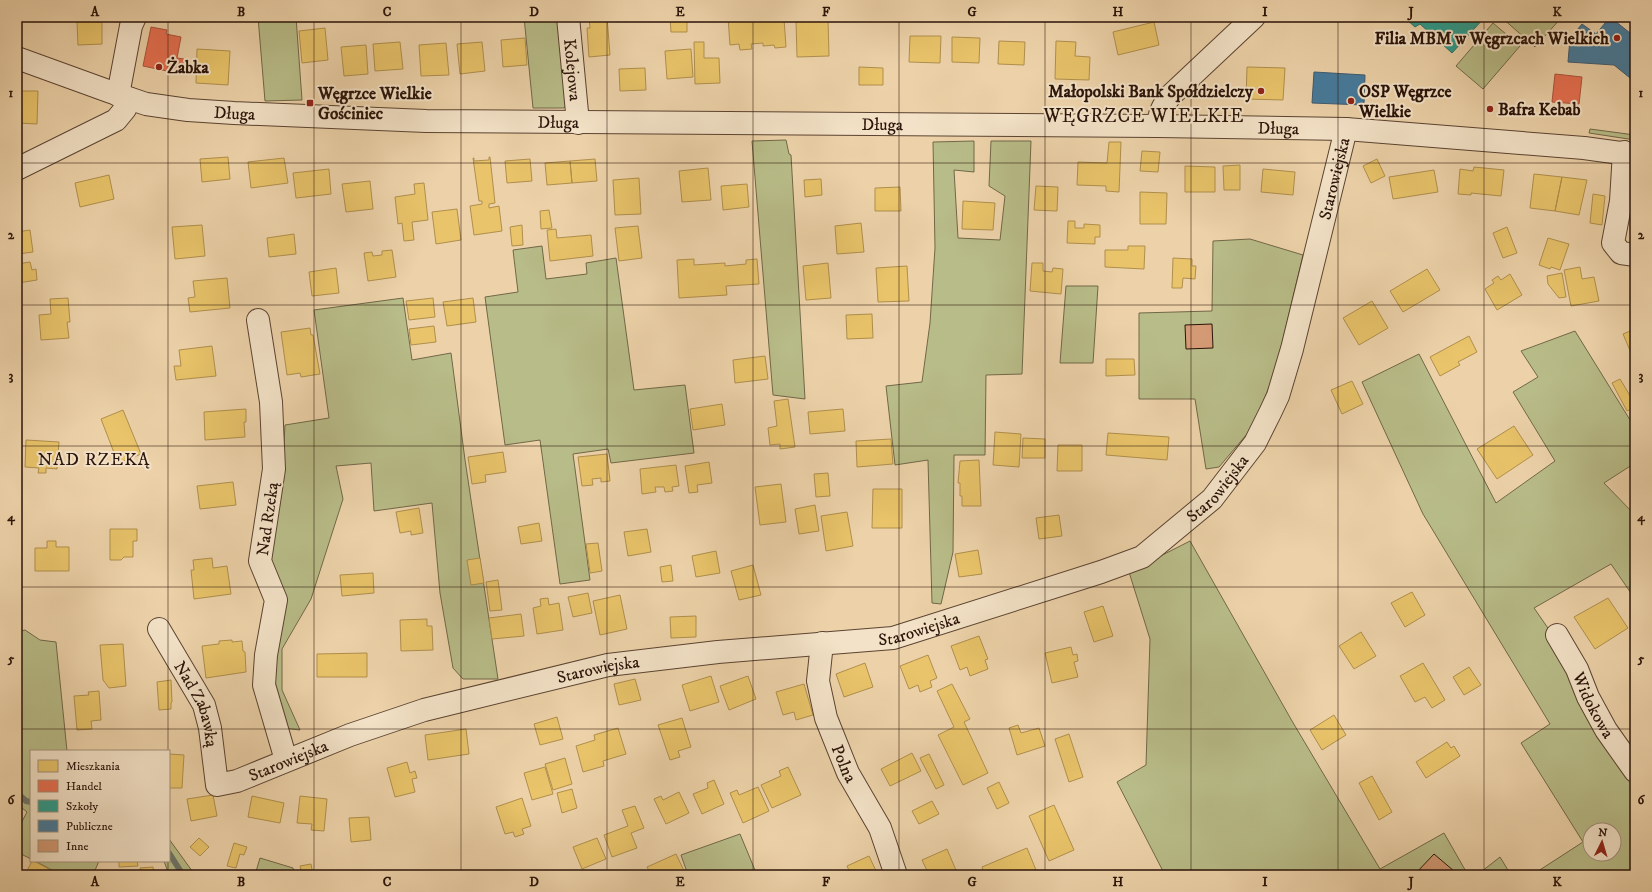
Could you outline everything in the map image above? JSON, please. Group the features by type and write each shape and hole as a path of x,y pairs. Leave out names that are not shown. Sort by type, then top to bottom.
{"street":[{"path":"17,169 116,120 125,109 124,97 132,26 135,17"},
{"name":"Kolejowa","path":"568,17 578,123"},
{"path":"1158,126 1162,107 1170,96 1254,17"},
{"name":"Długa","path":"17,58 124,97 162,107 234,114 404,121 1158,126 1346,129 1519,142 1629,154"},
{"name":"Starowiejska","path":"218,785 237,781 350,735 424,710 608,665 718,652 893,638 1101,572 1142,557 1212,499 1255,443 1278,396 1292,349 1346,129"},
{"path":"1629,154 1613,243 1621,252 1635,255"},
{"name":"Nad Rzeką","path":"258,320 271,402 274,469 260,561 276,600 266,656 264,685 286,760"},
{"name":"Nad Zabawką","path":"159,629 204,705 210,728 218,785"},
{"name":"Widokowa","path":"1558,635 1577,669 1588,697 1606,730 1635,771"},
{"name":"Polna","path":"822,644 818,681 826,718 848,773 880,828 896,875"}],"green space":[{"path":"258,17 296,17 302,100 265,101"},
{"path":"524,17 560,17 568,104 564,108 533,108"},
{"path":"1501,17 1562,17 1535,47"},
{"path":"1493,23 1520,46 1483,89 1456,66"},
{"path":"1590,129 1635,135 1635,140 1589,133"},
{"path":"786,140 789,154 791,155 805,399 773,395 752,141"},
{"path":"974,141 974,172 954,170 958,238 1000,240 1005,196 989,186 991,141 1031,141 1022,374 986,375 985,455 954,455 953,552 941,604 932,603 928,460 895,465 886,386 922,382 930,323 935,248 933,142"},
{"path":"1250,239 1303,255 1275,373 1252,428 1219,467 1206,469 1195,399 1139,399 1139,313 1212,311 1213,241"},
{"path":"542,246 546,279 587,274 586,263 616,258 634,390 685,385 694,453 611,463 608,449 573,454 590,580 560,584 540,440 505,445 485,297 518,292 513,250"},
{"path":"1066,286 1098,286 1093,363 1060,363"},
{"path":"403,298 412,360 451,353 465,460 498,679 463,679 453,668 440,593 432,503 374,511 371,463 336,466 343,499 311,599 282,649 282,690 300,730 284,728 271,694 267,557 281,496 285,425 329,418 314,310"},
{"path":"1575,331 1635,428 1635,463 1604,483 1635,515 1635,599 1611,564 1534,608 1550,631 1621,764 1635,782 1635,875 1532,875 1582,843 1582,862 1622,862 1622,822 1582,822 1582,840 1521,743 1550,724 1423,514 1362,382 1419,354 1496,503 1555,461 1513,392 1538,377 1521,351"},
{"path":"1190,541 1292,721 1380,869 1444,833 1468,875 1165,875 1117,782 1146,765 1150,639 1129,572"},
{"path":"25,630 40,640 56,642 67,750 30,750 30,858 17,852 17,831 27,812 17,804 17,632"},
{"path":"740,834 757,875 688,875 681,855"},
{"path":"170,840 195,875 169,875 164,862 170,862"},
{"path":"1500,857 1511,875 1477,875"},
{"path":"260,858 293,868 295,875 255,875"},
{"path":"37,862 99,862 93,875 61,875"}],"building: Mieszkania":[{"path":"214,17 244,17 232,18 232,20 214,20"},
{"path":"589,17 607,17 610,55 589,57 587,28 590,28"},
{"path":"670,17 687,17 687,32 671,32"},
{"path":"728,17 761,17 761,20 784,19 786,47 775,48 774,45 763,46 763,43 751,44 752,49 740,50 739,44 730,45"},
{"path":"828,20 829,56 797,57 796,21"},
{"path":"77,22 102,22 102,44 78,45"},
{"path":"1154,22 1159,45 1118,55 1113,32"},
{"path":"325,28 328,60 302,63 299,31"},
{"path":"910,36 941,36 940,63 909,62"},
{"path":"952,37 980,38 979,63 952,62"},
{"path":"525,38 527,65 503,67 501,40"},
{"path":"999,41 1025,42 1024,65 998,64"},
{"path":"1056,41 1076,42 1075,56 1090,57 1089,80 1055,79"},
{"path":"400,42 403,69 375,71 373,44"},
{"path":"482,42 485,71 460,74 457,44"},
{"path":"694,42 704,42 704,58 719,58 720,83 695,84"},
{"path":"446,43 449,75 421,76 419,45"},
{"path":"366,45 368,74 344,76 341,47"},
{"path":"197,49 230,51 228,85 196,83"},
{"path":"691,49 693,77 667,79 665,51"},
{"path":"859,67 883,68 883,85 859,85"},
{"path":"1247,67 1285,68 1283,100 1246,99"},
{"path":"645,68 646,90 620,91 619,69"},
{"path":"17,91 38,91 37,124 17,123"},
{"path":"1109,142 1121,142 1119,192 1106,191 1106,186 1077,185 1078,162 1107,163"},
{"path":"1142,151 1160,152 1158,172 1140,171"},
{"path":"228,157 230,179 202,182 200,159"},
{"path":"489,157 495,203 489,204 489,208 499,206 502,231 474,235 470,206 482,204 482,201 479,201 473,158 474,161 489,160"},
{"path":"284,158 288,183 251,188 248,162"},
{"path":"530,159 532,181 507,183 505,161"},
{"path":"595,159 597,181 572,183 570,161"},
{"path":"1377,159 1385,176 1371,183 1363,166"},
{"path":"570,161 572,183 547,185 545,163"},
{"path":"1240,165 1240,190 1224,190 1223,166"},
{"path":"1185,166 1215,167 1215,192 1185,192"},
{"path":"1474,167 1504,170 1501,196 1471,193 1471,195 1458,194 1460,169 1473,171"},
{"path":"708,168 711,200 682,202 679,171"},
{"path":"329,169 331,194 296,198 293,173"},
{"path":"1263,169 1295,172 1293,195 1261,192"},
{"path":"1434,170 1438,192 1393,199 1389,177"},
{"path":"1534,174 1562,177 1555,211 1530,208"},
{"path":"109,175 114,199 80,207 75,183"},
{"path":"1562,177 1587,180 1579,215 1555,211"},
{"path":"639,178 641,214 615,215 613,180"},
{"path":"821,179 822,195 805,197 804,180"},
{"path":"370,181 373,209 346,212 342,184"},
{"path":"424,183 428,220 412,222 414,240 404,241 402,223 398,224 395,197 415,194 414,184"},
{"path":"747,184 749,207 723,210 721,186"},
{"path":"1036,186 1058,187 1057,211 1034,210"},
{"path":"900,187 901,211 875,211 875,188"},
{"path":"1140,192 1167,193 1166,224 1140,224"},
{"path":"1593,194 1605,196 1602,225 1590,223"},
{"path":"1635,200 1635,227 1630,226"},
{"path":"963,201 995,203 993,230 962,229"},
{"path":"457,209 461,240 436,244 432,212"},
{"path":"549,210 552,228 541,229 540,211"},
{"path":"1068,221 1075,221 1075,228 1084,228 1084,224 1100,225 1100,237 1095,237 1095,244 1067,243"},
{"path":"861,223 864,252 837,254 835,226"},
{"path":"202,225 205,256 175,259 172,227"},
{"path":"522,225 523,245 512,246 510,227"},
{"path":"638,226 642,258 619,261 615,228"},
{"path":"1507,227 1517,253 1503,258 1493,233"},
{"path":"556,229 557,238 591,235 593,256 550,261 547,230"},
{"path":"30,230 33,252 18,254 17,232"},
{"path":"294,234 296,254 269,257 267,238"},
{"path":"1548,238 1569,244 1560,270 1551,267 1550,269 1539,265"},
{"path":"1128,246 1145,246 1144,269 1105,267 1105,250 1128,250"},
{"path":"392,250 396,277 368,281 364,253 372,252 373,256 382,255 382,251"},
{"path":"1173,258 1192,259 1192,266 1196,266 1195,279 1183,278 1182,288 1172,288"},
{"path":"694,259 694,265 725,263 725,266 746,264 746,260 757,259 759,284 726,286 727,295 679,298 677,260"},
{"path":"30,262 32,270 36,269 37,280 18,283 17,264"},
{"path":"828,263 831,298 806,300 803,266"},
{"path":"1032,263 1043,263 1043,271 1052,272 1053,268 1063,269 1061,294 1030,291"},
{"path":"907,266 909,301 878,302 876,268"},
{"path":"1580,267 1582,279 1594,277 1599,301 1571,306 1564,270"},
{"path":"336,268 339,293 312,296 309,272"},
{"path":"1427,269 1440,290 1403,312 1390,291"},
{"path":"1562,273 1566,297 1559,298 1548,284 1547,276"},
{"path":"1510,274 1522,295 1497,310 1485,289 1494,283 1492,280 1498,276 1501,280"},
{"path":"227,278 230,308 190,312 188,298 195,297 193,281"},
{"path":"68,298 70,322 67,322 69,338 41,340 39,315 51,314 50,299"},
{"path":"433,298 435,317 409,320 406,301"},
{"path":"473,298 476,322 447,326 443,302"},
{"path":"1372,301 1388,328 1359,345 1343,318"},
{"path":"872,314 873,338 847,339 846,315"},
{"path":"434,326 436,342 411,345 409,329"},
{"path":"310,328 311,335 313,335 320,374 301,377 300,373 287,375 281,332"},
{"path":"1635,329 1635,360 1634,360 1623,334"},
{"path":"1469,336 1477,352 1458,362 1460,365 1440,376 1430,357"},
{"path":"212,346 216,376 176,380 174,366 181,366 179,350"},
{"path":"765,356 768,379 735,383 733,360"},
{"path":"1106,359 1134,359 1135,375 1106,376"},
{"path":"1620,379 1635,404 1635,407 1627,411 1612,383"},
{"path":"1352,381 1363,404 1342,414 1331,390"},
{"path":"788,399 795,447 780,449 780,444 770,445 768,428 777,426 774,401"},
{"path":"722,404 725,425 693,430 690,409"},
{"path":"246,409 246,422 244,422 245,437 205,440 204,412"},
{"path":"843,409 845,431 810,434 808,412"},
{"path":"123,410 141,454 118,463 101,419"},
{"path":"1514,426 1533,455 1497,479 1477,449"},
{"path":"995,432 1021,434 1019,467 993,465"},
{"path":"1108,433 1169,437 1167,460 1106,455"},
{"path":"1023,438 1045,439 1045,458 1022,458"},
{"path":"891,439 893,464 857,467 856,441"},
{"path":"26,440 59,442 57,469 46,468 46,473 38,473 39,468 25,467"},
{"path":"1058,445 1082,445 1082,471 1057,471"},
{"path":"503,452 506,472 485,475 486,482 472,484 468,457"},
{"path":"607,454 610,481 601,482 601,478 592,479 593,485 582,486 578,457"},
{"path":"979,460 981,506 962,506 960,483 958,483 960,461"},
{"path":"709,462 712,483 697,485 698,492 689,493 685,466"},
{"path":"676,465 679,486 672,487 673,491 665,492 664,487 655,487 656,492 642,494 640,469"},
{"path":"828,473 830,496 816,497 814,474"},
{"path":"233,482 236,505 200,509 197,486"},
{"path":"781,484 786,522 760,525 755,487"},
{"path":"873,489 902,489 902,528 872,528"},
{"path":"815,505 819,531 799,534 795,509"},
{"path":"419,508 423,533 411,535 411,531 400,533 396,512"},
{"path":"847,512 853,546 826,551 821,516"},
{"path":"1059,515 1062,536 1039,539 1036,518"},
{"path":"539,523 542,541 521,544 518,527"},
{"path":"110,529 137,529 137,541 133,541 133,557 124,557 121,560 110,560"},
{"path":"647,529 651,552 628,556 624,532"},
{"path":"47,541 56,541 56,547 69,547 69,571 35,571 35,548 47,548"},
{"path":"598,543 602,571 590,573 586,544"},
{"path":"978,550 982,574 959,577 955,554"},
{"path":"716,551 720,573 696,577 692,556"},
{"path":"212,558 213,568 227,566 231,594 194,599 191,570 194,570 193,560"},
{"path":"480,558 484,583 471,585 467,560"},
{"path":"671,565 673,581 662,582 660,567"},
{"path":"753,565 761,595 739,600 731,571"},
{"path":"373,573 374,593 342,596 340,575"},
{"path":"498,580 502,610 490,611 486,582"},
{"path":"1412,592 1425,615 1405,627 1391,603"},
{"path":"588,593 592,613 573,617 568,597"},
{"path":"620,595 627,629 600,635 593,601"},
{"path":"548,598 549,605 559,603 563,630 537,634 533,608 541,606 540,599"},
{"path":"1608,598 1628,628 1595,649 1574,617"},
{"path":"1103,606 1113,636 1094,642 1084,612"},
{"path":"521,614 524,636 492,639 489,618"},
{"path":"696,616 696,637 671,638 670,617"},
{"path":"427,619 427,626 432,626 433,650 401,651 400,620"},
{"path":"1361,632 1376,656 1354,669 1339,646"},
{"path":"979,636 988,659 985,660 988,669 970,676 967,667 960,670 951,646"},
{"path":"232,640 232,642 242,641 243,651 245,652 246,672 206,678 202,646 219,644 219,641"},
{"path":"123,644 126,686 109,688 103,680 100,645"},
{"path":"1071,647 1073,655 1077,654 1078,661 1074,662 1078,677 1052,683 1045,653"},
{"path":"367,653 367,677 317,677 317,654"},
{"path":"928,655 937,678 930,681 932,687 920,692 918,685 909,689 900,666"},
{"path":"865,663 873,687 844,697 836,674"},
{"path":"1423,663 1445,700 1432,708 1425,697 1415,702 1400,676"},
{"path":"1469,667 1481,685 1464,695 1453,677"},
{"path":"711,676 719,702 690,711 682,685"},
{"path":"748,676 756,699 729,710 720,686"},
{"path":"635,679 641,700 619,705 614,684"},
{"path":"171,680 171,709 159,710 157,682"},
{"path":"804,684 813,715 796,720 794,712 783,715 776,692"},
{"path":"952,684 970,719 964,722 988,773 963,785 938,735 954,727 937,691"},
{"path":"99,691 101,720 91,721 92,729 77,730 74,696 89,695 88,692"},
{"path":"1334,715 1346,735 1322,750 1310,730"},
{"path":"557,717 563,739 540,745 534,724"},
{"path":"682,718 691,747 678,751 680,757 670,760 658,725"},
{"path":"1018,725 1021,733 1039,728 1045,746 1017,755 1009,728"},
{"path":"618,728 626,754 603,761 604,766 583,772 576,746 595,740 594,735"},
{"path":"466,729 469,754 428,760 425,735"},
{"path":"1069,734 1083,777 1069,782 1055,739"},
{"path":"1447,742 1451,748 1454,746 1460,756 1426,778 1416,762"},
{"path":"912,753 921,771 890,786 881,769"},
{"path":"170,754 184,755 182,788 170,788"},
{"path":"929,754 944,785 936,789 920,758"},
{"path":"565,758 572,784 553,790 545,764"},
{"path":"407,762 410,773 415,771 417,778 412,779 415,792 395,797 387,768"},
{"path":"545,767 553,794 532,800 524,773"},
{"path":"788,767 801,795 772,808 761,785 781,776 779,771"},
{"path":"1372,776 1392,812 1379,820 1359,783"},
{"path":"714,780 724,804 702,814 693,794 708,788 707,783"},
{"path":"999,782 1009,803 997,809 987,788"},
{"path":"758,787 769,811 743,823 730,793 737,790 739,795"},
{"path":"572,789 577,808 562,813 557,793"},
{"path":"679,792 689,813 666,824 654,799 661,796 663,800"},
{"path":"213,795 217,816 191,821 187,799"},
{"path":"252,796 284,803 280,823 248,817"},
{"path":"300,796 327,799 324,831 311,830 312,824 297,823"},
{"path":"522,798 531,826 522,829 524,834 515,837 513,832 505,834 496,807"},
{"path":"932,801 939,814 919,824 912,811"},
{"path":"1054,805 1074,850 1049,861 1029,816"},
{"path":"635,806 644,828 631,833 637,848 612,857 604,835 628,826 622,810"},
{"path":"369,817 371,840 351,842 349,818"},
{"path":"199,838 209,847 200,856 190,847"},
{"path":"597,838 606,859 582,869 573,847"},
{"path":"234,843 247,847 244,855 240,854 236,868 227,866"},
{"path":"1027,848 1038,875 985,875 982,867"},
{"path":"947,849 958,875 929,875 922,860"},
{"path":"676,854 686,875 651,875 647,867"},
{"path":"869,856 878,875 851,875 847,866"},
{"path":"32,862 36,862 60,875 25,875"},
{"path":"119,862 137,862 138,866 119,867"},
{"path":"311,864 313,875 302,875 300,866"},
{"path":"153,867 154,875 141,875 140,868"}],"building: Handel":[{"path":"151,27 167,30 166,34 181,37 177,58 184,59 181,74 143,66"},
{"path":"1555,74 1582,77 1579,104 1552,102"}],"building: Szkoły":[{"path":"1408,17 1485,17 1452,53 1420,24 1415,27 1406,19"}],"building: Publiczne":[{"path":"1610,17 1635,37 1635,82 1614,65 1568,62 1570,38 1582,24 1596,34"},
{"path":"1314,72 1365,75 1364,105 1312,103"}],"building: Inne":[{"path":"1212,324 1213,348 1186,349 1185,325"},
{"path":"1434,854 1454,871 1450,875 1418,875 1416,873"},
{"path":"1454,871 1458,875 1450,875"}],"waterway":[{"path":"17,793 26,801 30,802"},
{"path":"170,855 183,875"}],"place":[{"name":"Filia MBM w Węgrzcach Wielkich","path":"1617,38"},
{"name":"Żabka","path":"159,67"},
{"name":"Małopolski Bank Spółdzielczy","path":"1261,91"},
{"name":"OSP Węgrzce Wielkie","path":"1351,101"},
{"name":"Węgrzce Wielkie Gościniec","path":"310,103"},
{"name":"Bafra Kebab","path":"1490,109"}],"district":[{"name":"WĘGRZCE WIELKIE","path":"1144,115"},
{"name":"NAD RZEKĄ","path":"94,459"}]}
